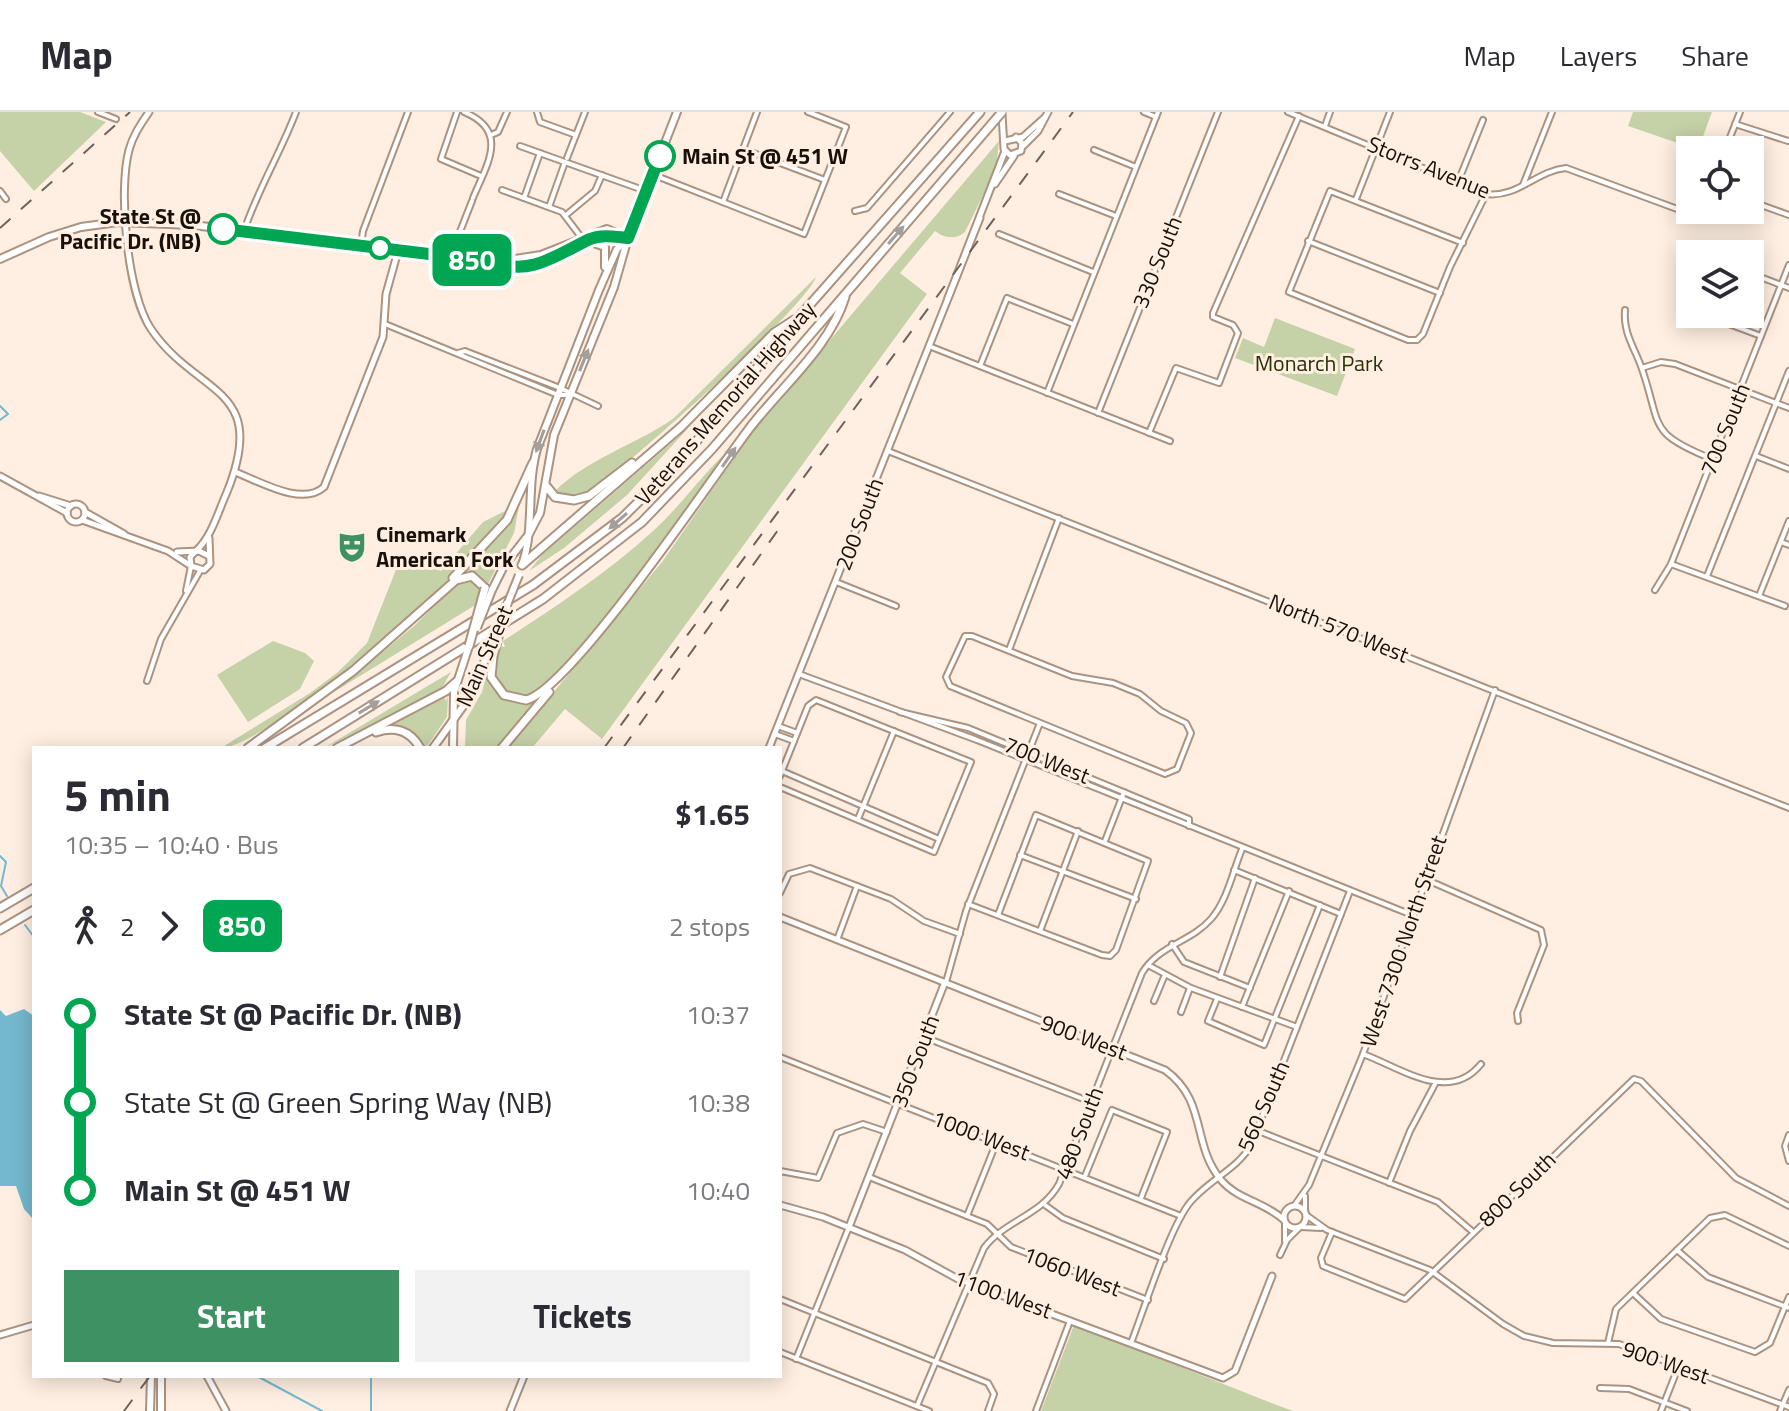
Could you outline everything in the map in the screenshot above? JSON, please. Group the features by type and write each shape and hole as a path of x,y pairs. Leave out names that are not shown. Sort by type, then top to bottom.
{"highway":[{"name":"Veterans Memorial Highway","path":"268,746 533,585 601,535 681,460 799,317 980,112"},
{"name":"Veterans Memorial Highway","path":"306,746 543,599 618,543 689,475 1002,112"},
{"path":"504,746 648,568 746,432 817,346 841,310 845,295"},
{"path":"522,565 661,444 774,333 799,317"},
{"path":"547,487 555,497 585,498 661,444"},
{"path":"435,599 507,520 533,463"},
{"path":"251,746 353,671 466,576 478,578 489,589 469,646"},
{"path":"507,604 489,658 494,685 504,695 522,700 540,694 572,660"},
{"path":"341,746 442,693 456,682"},
{"path":"350,746 390,729 408,734 418,746"},
{"path":"0,908 32,889"},
{"path":"0,930 32,911"}],"main road":[{"name":"Main Street","path":"489,589 529,534 540,513 547,487 551,445 614,287 628,238 677,112"},
{"path":"0,259 81,227 127,222 244,231 495,262 514,267 550,260 607,229 628,238"},
{"name":"Main Street","path":"507,604 519,575 529,534 533,463 599,290 617,249 628,238"},
{"path":"495,262 541,255 582,241 597,242 607,251 599,290"},
{"name":"Main Street","path":"453,719 456,682 469,646"},
{"name":"Main Street","path":"453,719 471,694 489,658"},
{"path":"434,746 453,719"},
{"path":"453,719 453,746"},
{"path":"150,1411 151,1378"},
{"path":"161,1378 161,1411"}],"street":[{"path":"99,112 116,119"},
{"path":"149,112 129,151 124,174 133,288 150,327 166,348 222,393 239,420 241,438 235,472 214,523 190,557 185,597"},
{"path":"244,231 262,184 276,164 296,112"},
{"path":"361,246 363,231 408,112"},
{"path":"457,112 441,159 482,177"},
{"path":"450,257 492,149 491,135 479,119 464,112"},
{"path":"491,135 498,132 507,112"},
{"path":"537,112 536,119 576,135"},
{"path":"549,207 585,112"},
{"path":"723,202 757,112"},
{"path":"652,175 804,234 846,127 808,112"},
{"path":"855,211 867,208 950,112"},
{"path":"1002,112 1005,141 1028,134 1043,119"},
{"name":"200 South","path":"992,188 1048,112"},
{"path":"1047,393 1157,114 1144,112"},
{"name":"330 South","path":"1098,413 1218,112"},
{"name":"Storrs Avenue","path":"1288,112 1486,194 1505,195 1549,172 1566,168 1676,209"},
{"path":"1325,126 1330,112"},
{"path":"1356,199 1390,112"},
{"path":"1522,187 1552,112"},
{"path":"1730,136 1740,112"},
{"path":"1149,433 1176,368 1219,383 1238,329 1213,317 1299,116"},
{"path":"1458,182 1483,120"},
{"path":"1004,123 1022,148"},
{"path":"1735,124 1788,141"},
{"name":"200 South","path":"770,746 992,188 1005,151 1005,141"},
{"path":"520,146 646,191"},
{"path":"743,149 825,180"},
{"path":"1094,150 1136,167"},
{"path":"1005,151 1014,156"},
{"path":"524,198 540,153"},
{"path":"566,215 595,191 602,175"},
{"path":"502,190 566,215 582,241"},
{"path":"0,191 6,199"},
{"path":"1463,243 1330,191 1289,292 1408,340 1417,340 1423,334 1486,194"},
{"path":"1059,194 1116,216"},
{"path":"1764,206 1789,215"},
{"path":"999,234 1093,272"},
{"path":"1308,241 1440,293"},
{"path":"235,472 299,495 314,494 327,482 385,324 386,294 398,251"},
{"name":"700 South","path":"1655,590 1671,564 1789,265"},
{"path":"1764,278 1789,288"},
{"path":"980,366 1007,298 1073,324"},
{"path":"1625,310 1626,333 1642,368 1652,411 1665,435 1679,446 1712,459"},
{"path":"385,324 458,353 465,351 598,406"},
{"path":"1738,328 1761,337"},
{"path":"929,346 1170,441"},
{"path":"1642,368 1670,363 1789,408"},
{"path":"1707,576 1789,371"},
{"name":"North 570 West","path":"888,451 1789,808"},
{"path":"1756,456 1789,469"},
{"path":"0,476 67,513 72,522 82,520 168,551 200,571"},
{"path":"39,496 80,506 125,535"},
{"path":"67,513 71,506"},
{"path":"82,520 85,512"},
{"path":"1009,650 1059,517"},
{"path":"1759,596 1789,521"},
{"path":"147,681 155,652 200,571 210,564 210,532"},
{"path":"1781,542 1789,545"},
{"path":"168,551 196,551 209,556"},
{"path":"1671,564 1785,606"},
{"path":"836,582 896,606"},
{"path":"965,636 1072,676 1107,681 1140,694 1161,711 1186,723 1191,733 1177,769 1167,774 1040,723 947,683 965,636"},
{"name":"700 West","path":"799,674 1025,760 1412,915"},
{"name":"West 7300 North Street","path":"1306,1213 1307,1190 1363,1054 1495,690"},
{"path":"782,771 808,704 819,700 971,762 934,852 782,788"},
{"name":"700 West","path":"893,711 955,723 1189,819 1189,826"},
{"name":"350 South","path":"796,1359 946,982 968,904 1040,723"},
{"path":"778,726 797,733"},
{"path":"858,819 894,731"},
{"path":"775,734 794,741"},
{"path":"782,774 939,839"},
{"path":"1105,841 1124,792"},
{"path":"968,904 1040,931 1111,955 1136,899 1147,859 1036,815 998,915"},
{"path":"1040,931 1078,831"},
{"name":"480 South","path":"917,1406 980,1254 997,1234 1045,1205 1066,1168 1147,965 1172,944 1210,920 1242,849"},
{"path":"1020,855 1136,899"},
{"path":"782,889 789,874 803,868 896,901 924,921 960,934"},
{"path":"1234,870 1341,914"},
{"path":"1220,977 1255,878"},
{"path":"1425,879 1537,926 1543,933 1544,945 1517,1013 1518,1021"},
{"path":"837,940 857,886"},
{"path":"1242,1008 1289,891"},
{"name":"560 South","path":"1131,1343 1181,1216 1218,1176 1244,1156 1350,891"},
{"path":"1217,999 1208,1021 1264,1045 1320,905"},
{"name":"900 West","path":"782,918 1159,1066 1183,1085 1195,1106 1207,1155 1218,1176"},
{"path":"1172,944 1184,962 1250,988"},
{"path":"1147,965 1164,976 1217,999 1297,1027"},
{"path":"1154,1001 1164,976"},
{"path":"1181,1012 1191,988"},
{"path":"924,1037 1091,1102"},
{"path":"1363,1054 1436,1083 1460,1082 1481,1064"},
{"name":"1000 West","path":"782,1058 1181,1216"},
{"name":"800 South","path":"1330,1231 1322,1264 1401,1299 1634,1079 1641,1081 1736,1178 1789,1206"},
{"path":"1389,1183 1410,1131 1436,1083"},
{"path":"1085,1176 1112,1110 1167,1132 1141,1198"},
{"path":"782,1171 818,1178 837,1133 863,1124 887,1132"},
{"path":"1256,1130 1442,1205 1473,1232"},
{"path":"1789,1135 1786,1152 1789,1161"},
{"path":"967,1216 997,1141"},
{"path":"1775,1154 1786,1152"},
{"path":"1218,1176 1238,1194 1264,1206 1291,1228 1300,1228"},
{"name":"1060 West","path":"869,1177 987,1224 1011,1247 1148,1300"},
{"name":"West 7300 North Street","path":"1291,1207 1307,1190"},
{"name":"1100 West","path":"782,1205 814,1213 905,1250 967,1283 1071,1319 1215,1377 1229,1377 1235,1371 1272,1276"},
{"path":"1045,1205 1063,1218 1164,1259"},
{"path":"1264,1206 1291,1207 1306,1213 1300,1228 1285,1244 1280,1255"},
{"path":"1285,1244 1284,1222 1291,1207"},
{"name":"900 West","path":"1306,1213 1330,1231 1433,1272 1524,1336 1553,1343 1608,1343 1679,1365 1786,1406"},
{"path":"1608,1343 1613,1312 1707,1220 1719,1215 1789,1246"},
{"name":"900 West","path":"1300,1228 1330,1231"},
{"path":"1677,1250 1708,1277 1787,1307"},
{"path":"1633,1293 1661,1319 1742,1350 1761,1351 1770,1343 1789,1297"},
{"path":"782,1300 988,1383 994,1389 988,1411"},
{"path":"1036,1411 1071,1319"},
{"path":"0,1335 32,1327"},
{"path":"782,1353 929,1411"},
{"path":"1661,1411 1679,1365"},
{"path":"114,1378 118,1379"},
{"path":"208,1378 226,1411"},
{"path":"510,1411 523,1378"},
{"path":"1600,1388 1622,1388 1687,1411"},
{"path":"1780,1411 1786,1406 1789,1390"}],"green space":[{"path":"0,112 80,112 106,122 34,191 0,151"},
{"path":"1633,112 1712,112 1703,136 1676,136 1676,142 1628,126"},
{"path":"999,141 996,169 965,232 950,237 935,231 900,273 927,294 602,739 565,709 534,746 509,746 662,562 756,427"},
{"path":"816,277 805,294 749,352 609,477 581,495 554,492 582,470 674,418"},
{"name":"Monarch Park","path":"1275,318 1355,349 1337,396 1235,358 1243,338 1264,347"},
{"path":"712,402 627,495 564,548 529,571 542,555 675,440"},
{"path":"729,450 660,547 586,640 532,697 510,697 493,674 500,646 505,647 503,641 580,589 635,546 663,522"},
{"path":"520,501 514,533 487,586 479,576 463,572 506,525"},
{"path":"505,511 492,533 463,566 376,645 284,717 246,740 224,746 310,693 338,672 367,643 401,557 441,571 483,522"},
{"path":"470,579 482,589 477,604 334,692 414,626 460,581"},
{"path":"273,641 305,653 314,661 300,689 248,722 217,675"},
{"path":"451,672 441,690 327,746"},
{"path":"486,676 494,690 505,700 534,702 498,746 465,746 466,720 482,692"},
{"path":"448,696 447,717 427,746 389,726 444,697 446,701"},
{"path":"1074,1325 1269,1402 1293,1411 1041,1411"}],"water":[{"path":"24,1009 32,1015 32,1218 24,1209 16,1186 0,1186 0,1010 6,1016"}],"waterway":[{"path":"0,406 8,414 0,420"},
{"path":"0,856 6,862 1,886 7,896"},
{"path":"25,925 32,934"},
{"path":"261,1378 322,1411"},
{"path":"371,1379 371,1411"}],"railway":[{"path":"0,228 130,112"},
{"path":"605,746 1073,112"},
{"path":"624,746 783,523"},
{"path":"124,1411 149,1378"}],"bus line":[{"name":"850","path":"223,229 495,262 507,267 543,263 590,239 609,236 628,238 660,156"}],"place":[{"name":"Main St @ 451 W","path":"660,156"},
{"name":"State St @ Pacific Dr. (NB)","path":"223,229"},
{"name":"Cinemark American Fork","path":"352,547"}]}
